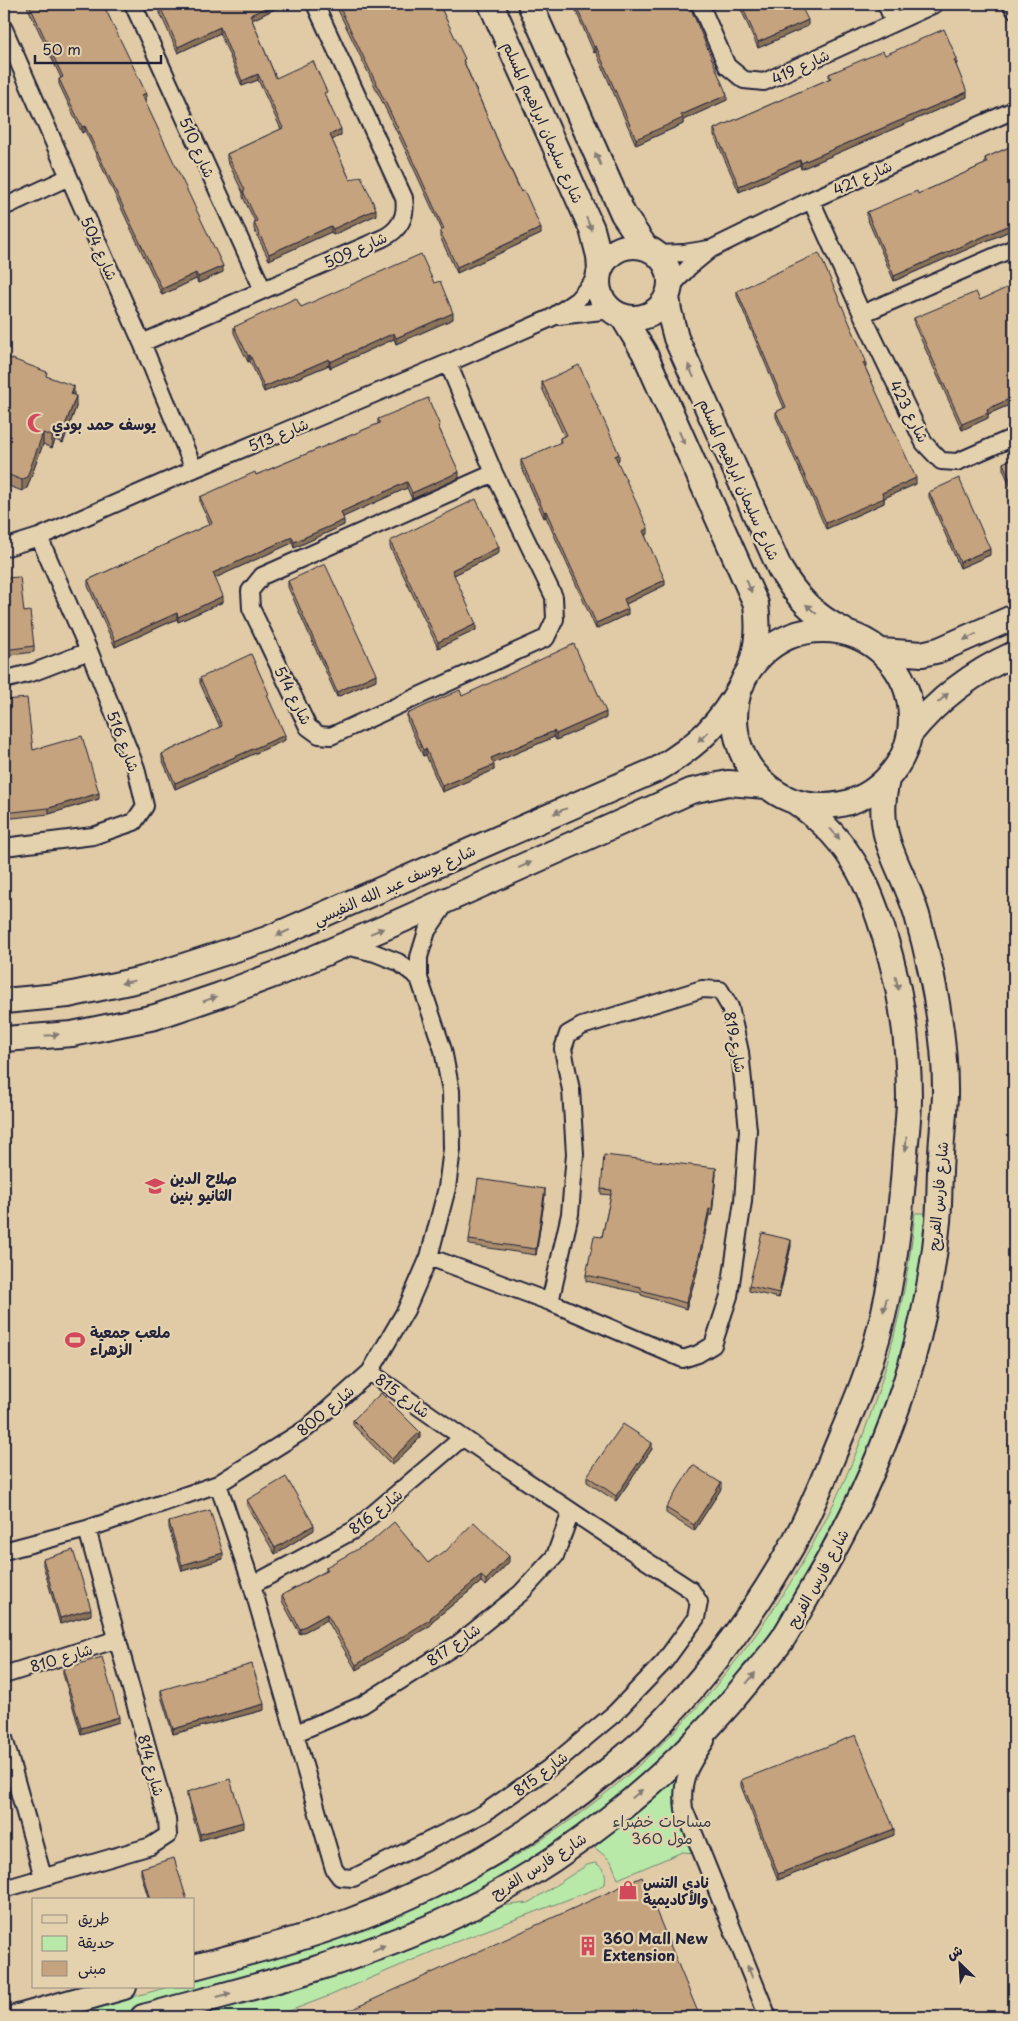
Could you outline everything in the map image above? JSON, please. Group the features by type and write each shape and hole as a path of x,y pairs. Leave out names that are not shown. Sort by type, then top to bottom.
{"street":[{"name":"شارع 510","path":"133,4 264,290"},
{"name":"شارع 509","path":"142,343 390,235 400,225 405,212 401,192 315,4"},
{"name":"شارع سليمان ابراهيم المسلم","path":"491,4 592,229 599,256 599,273"},
{"path":"530,4 620,208 651,251 665,263 670,275 669,292 662,306 653,313 644,317 632,318 616,313"},
{"name":"شارع 419","path":"700,4 727,66 744,80 764,82 935,4"},
{"path":"886,4 894,22"},
{"path":"1012,4 1014,9"},
{"name":"شارع 504","path":"4,29 142,343 194,468"},
{"name":"شارع 421","path":"669,292 689,267 711,249 811,200 1014,110"},
{"path":"4,207 69,177"},
{"name":"شارع 423","path":"811,200 862,314 924,444 941,461 957,462 1014,437"},
{"path":"195,1967 348,1922 425,1890 500,1849 576,1798 646,1738 699,1680 747,1620 794,1543 822,1482 872,1359 887,1296 900,1218 909,1098 903,1018 897,980 886,941 858,868 838,838 819,819 797,803 781,796 766,786 748,764 737,739 735,711 757,648 756,604 644,352 616,313 603,300 598,289 599,273 606,259 616,251 627,247 651,251"},
{"path":"862,314 1014,248"},
{"name":"شارع 421","path":"651,251 684,254 711,249"},
{"name":"شارع 513","path":"4,548 38,537 194,468 448,363 551,318 577,300 599,273"},
{"name":"شارع سليمان ابراهيم المسلم","path":"669,292 669,311 676,338 780,569 793,590 809,609 829,624 852,634"},
{"name":"شارع 513","path":"551,318 580,313 616,313"},
{"name":"شارع 514","path":"448,363 494,473 554,597 555,619 546,638 331,736 319,735 308,727 251,608 250,591 262,576 494,473"},
{"path":"712,504 718,509 734,508 740,503 743,496 743,488"},
{"name":"شارع 516","path":"4,847 93,836 134,822 145,806 136,768 89,651 38,537"},
{"path":"881,651 901,654 931,652 957,644 1014,617"},
{"path":"746,677 769,648 795,635 823,630 852,634 881,651 900,675 906,689 911,704 910,734 902,759 887,780 868,795 845,804 821,806 797,803"},
{"path":"4,680 34,672 89,651"},
{"path":"910,734 952,690 985,668 1014,654"},
{"name":"شارع يوسف عبد الله النفيسي","path":"4,1001 68,995 143,979 267,939 658,769 679,757 715,725 730,705 746,677"},
{"name":"شارع فارس الفريح","path":"143,2017 290,1977 358,1956 440,1923 515,1883 597,1828 673,1764 729,1706 781,1640 829,1561 864,1490 889,1429 912,1358 927,1291 938,1221 945,1093 943,1055 933,979 924,942 914,906 887,841 883,826 882,811 887,780"},
{"path":"4,1040 72,1034 155,1017 279,973 691,791 728,783 766,786"},
{"name":"شارع 800","path":"4,1551 87,1529 218,1484 307,1428 370,1372 406,1310 429,1256 447,1188 452,1149 451,1091 443,1050 419,978 419,957 427,931 449,899"},
{"path":"341,945 374,953 398,962 419,978"},
{"name":"شارع 819","path":"429,1256 550,1302 684,1359 698,1354 713,1345 728,1296 743,1201 748,1130 740,1052 730,1007 720,990 702,989 582,1026 568,1034 564,1049 571,1090 575,1154 570,1214 550,1302"},
{"name":"شارع 815","path":"218,1484 252,1585 334,1868 340,1877 353,1878 483,1814 549,1768 615,1713 664,1662 696,1618 699,1602 691,1590 462,1438 370,1372"},
{"name":"شارع 816","path":"252,1585 354,1530 462,1438"},
{"name":"شارع 817","path":"296,1733 362,1705 458,1644 521,1593 554,1556 571,1512"},
{"name":"شارع 814","path":"4,1889 151,1846 168,1835 167,1819 87,1529"},
{"name":"شارع 810","path":"4,1675 118,1639"},
{"path":"729,1706 690,1765 685,1776 682,1794 687,1819 768,2017"},
{"path":"4,1738 43,1877"},
{"path":"18,2017 120,1988"}],"green space":[{"name":"مساحات خضراء 360 مول","path":"915,1213 933,1213 910,1345 825,1561 706,1724 528,1870 325,1962 129,2017 62,2017 164,1988 195,1988 195,1980 320,1945 365,1929 410,1910 496,1867 581,1813 658,1748 726,1673 785,1591 834,1503 872,1410 900,1312"},
{"name":"مساحات خضراء 360 مول","path":"697,1759 687,1793 698,1853 682,1852 618,1879 611,1861 594,1847"},
{"name":"مساحات خضراء 360 مول","path":"595,1863 605,1874 605,1883 598,1888 450,1944 329,1996 292,2010 266,2017 197,2017 389,1957 453,1930 500,1906 528,1903 587,1865"}],"building":[{"path":"29,4 103,4 146,93 142,95 223,266 198,277 196,273 162,289 85,126 82,127 59,79 63,77"},
{"path":"159,4 274,4 250,15 276,78 313,61 327,92 324,93 341,129 330,135 350,180 361,176 376,209 333,229 331,226 269,254 254,223 257,221 243,191 245,190 227,154 283,128 258,74 242,81 220,27 178,47"},
{"path":"338,4 439,4 465,59 463,60 500,146 521,192 524,190 541,228 457,267 440,231 444,229"},
{"path":"577,4 685,4 688,11 691,9 727,95 681,115 683,118 636,139 596,46 594,47 576,6"},
{"path":"741,4 800,4 808,20 758,42"},
{"path":"944,29 957,59 954,60 967,92 801,163 800,160 739,186 714,129 831,78 829,74 883,51 885,55"},
{"path":"1014,145 1014,223 894,276 867,212 917,191 918,194 987,163 985,158"},
{"path":"819,253 866,361 863,363 916,478 882,493 884,498 826,523 776,412 786,407 737,291"},
{"path":"421,254 434,283 440,281 453,313 396,338 394,333 330,362 329,359 264,387 250,355 248,356 234,327 296,298 301,307"},
{"path":"1013,285 1014,397 987,409 988,413 962,424 914,318 976,292 980,300"},
{"name":"يوسف حمد بودي","path":"7,357 47,372 46,376 74,386 71,394 76,396 63,431 55,428 52,436 43,433 27,477 22,480 4,473 4,359"},
{"path":"579,365 619,454 615,456 648,528 643,531 665,580 624,599 628,609 596,623 521,460 561,442 560,438 567,435 542,382"},
{"path":"428,398 440,426 438,426 459,472 412,493 407,482 341,512 344,520 294,542 292,537 213,573 223,596 178,617 177,613 115,641 88,580 212,523 200,497 255,472 256,475 380,423 378,419"},
{"path":"1014,458 1014,489 1003,463"},
{"path":"959,478 990,549 960,562 929,492"},
{"path":"476,499 499,547 452,570 476,624 438,642 390,541"},
{"path":"325,564 376,674 337,692 288,581"},
{"path":"20,577 24,612 30,611 34,646 4,650 4,578"},
{"path":"574,644 606,712 556,734 554,731 491,758 494,765 442,786 426,749 423,750 407,714 460,690 462,696"},
{"path":"251,654 285,735 175,783 162,754 222,726 200,678"},
{"path":"27,698 33,750 82,736 99,793 49,808 4,813 4,700"},
{"path":"604,1155 716,1168 712,1209 709,1209 697,1266 686,1303 641,1290 641,1287 586,1275 594,1236 602,1237 612,1190 601,1189"},
{"path":"478,1179 545,1189 536,1249 469,1240"},
{"path":"762,1233 791,1240 779,1293 749,1286"},
{"path":"381,1393 420,1432 392,1459 353,1420"},
{"path":"623,1424 652,1443 616,1496 587,1476"},
{"path":"693,1465 721,1483 694,1525 666,1508"},
{"path":"286,1477 314,1525 275,1548 247,1500"},
{"path":"210,1510 223,1553 182,1565 169,1522"},
{"path":"394,1522 428,1563 445,1552 474,1522 509,1556 486,1580 481,1576 431,1619 356,1665 327,1614 300,1629 282,1595 328,1570 326,1567 372,1541"},
{"path":"73,1550 91,1609 60,1618 43,1559"},
{"path":"4,1611 9,1631 4,1633"},
{"path":"102,1657 119,1717 81,1728 63,1669"},
{"path":"252,1664 264,1704 173,1729 161,1690"},
{"path":"856,1735 894,1829 778,1874 741,1780"},
{"path":"230,1779 243,1822 200,1834 187,1792"},
{"path":"174,1858 186,1898 149,1898 141,1868"},
{"name":"360 Mall New Extension","path":"642,1877 700,2017 335,2017"}],"place":[{"name":"يوسف حمد بودي","path":"37,423"},
{"name":"صلاح الدين الثانيو بنين","path":"155,1186"},
{"name":"ملعب جمعية الزهراء","path":"75,1340"},
{"name":"نادي التنس والأكاديمية","path":"628,1890"},
{"name":"360 Mall New Extension","path":"588,1946"}]}
